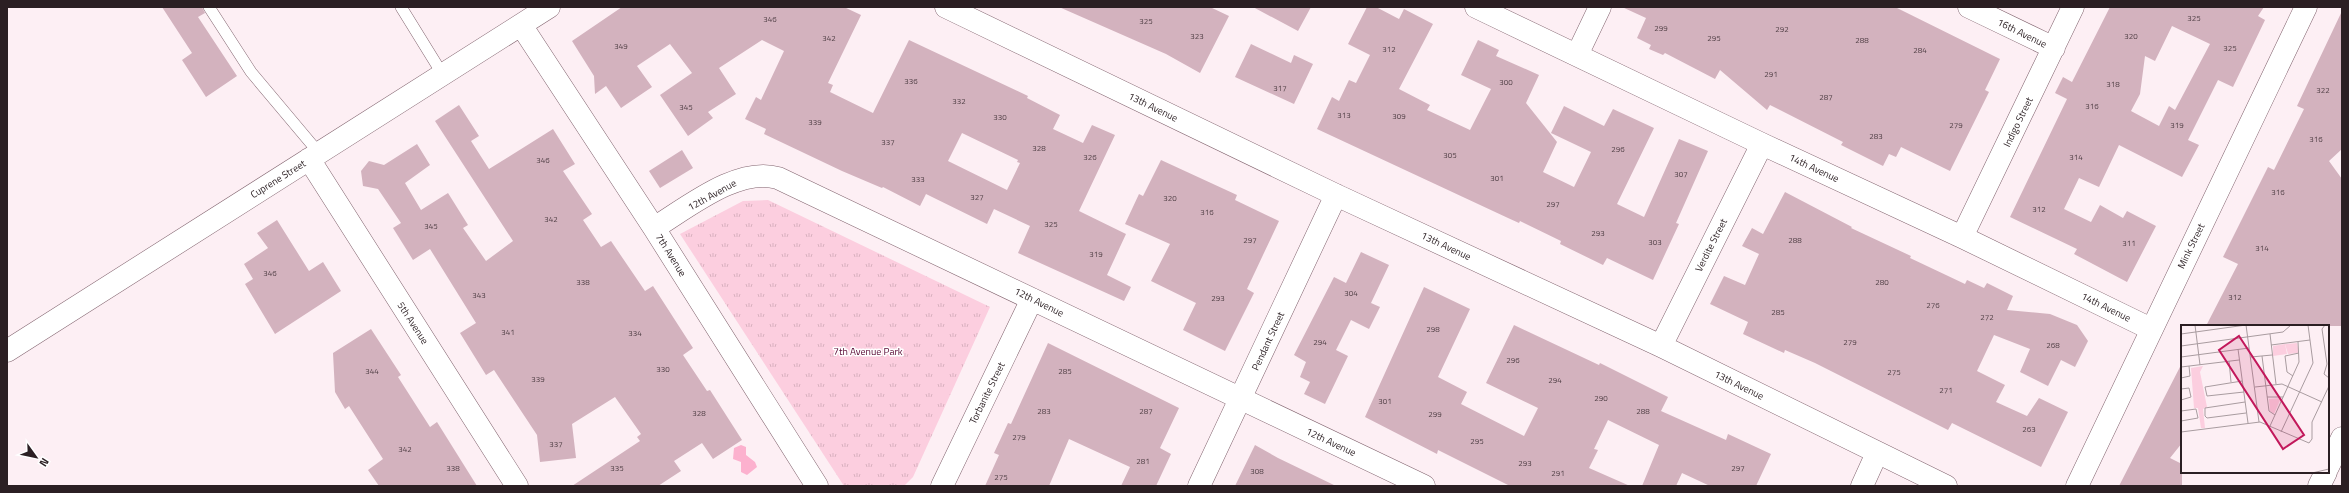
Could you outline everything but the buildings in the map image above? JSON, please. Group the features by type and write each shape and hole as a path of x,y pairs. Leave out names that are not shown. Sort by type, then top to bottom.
{"street":[{"name":"Cuprene Street","path":"7,351 549,7"},
{"name":"13th Avenue","path":"946,7 1336,195 1661,346 1946,486"},
{"name":"14th Avenue","path":"1476,7 1762,144 1962,237 2151,329"},
{"path":"1577,55 1600,7"},
{"name":"16th Avenue","path":"1969,7 2054,48"},
{"name":"Indigo Street","path":"1962,237 2073,7"},
{"name":"Mink Street","path":"2077,486 2306,7"},
{"name":"7th Avenue","path":"521,25 654,228 817,486"},
{"name":"Verdite Street","path":"1661,346 1762,144"},
{"name":"5th Avenue","path":"314,156 517,486"},
{"name":"12th Avenue","path":"654,228 722,187 748,176 772,176 891,231 1424,486"},
{"name":"Pendant Street","path":"1199,486 1336,195"},
{"name":"Torbanite Street","path":"942,486 1032,299"},
{"path":"2329,465 2342,438"},
{"path":"1862,486 1877,453"},
{"path":"2319,486 2326,473"}],"lane":[{"path":"210,7 251,72 314,156"},
{"path":"401,7 443,75"}],"green space":[{"name":"7th Avenue Park","path":"768,200 990,307 913,477 904,486 844,486 680,234 743,201"}],"shaded area":[{"path":"741,445 746,447 746,455 755,462 757,467 747,475 741,472 741,462 733,459 734,448"}]}
